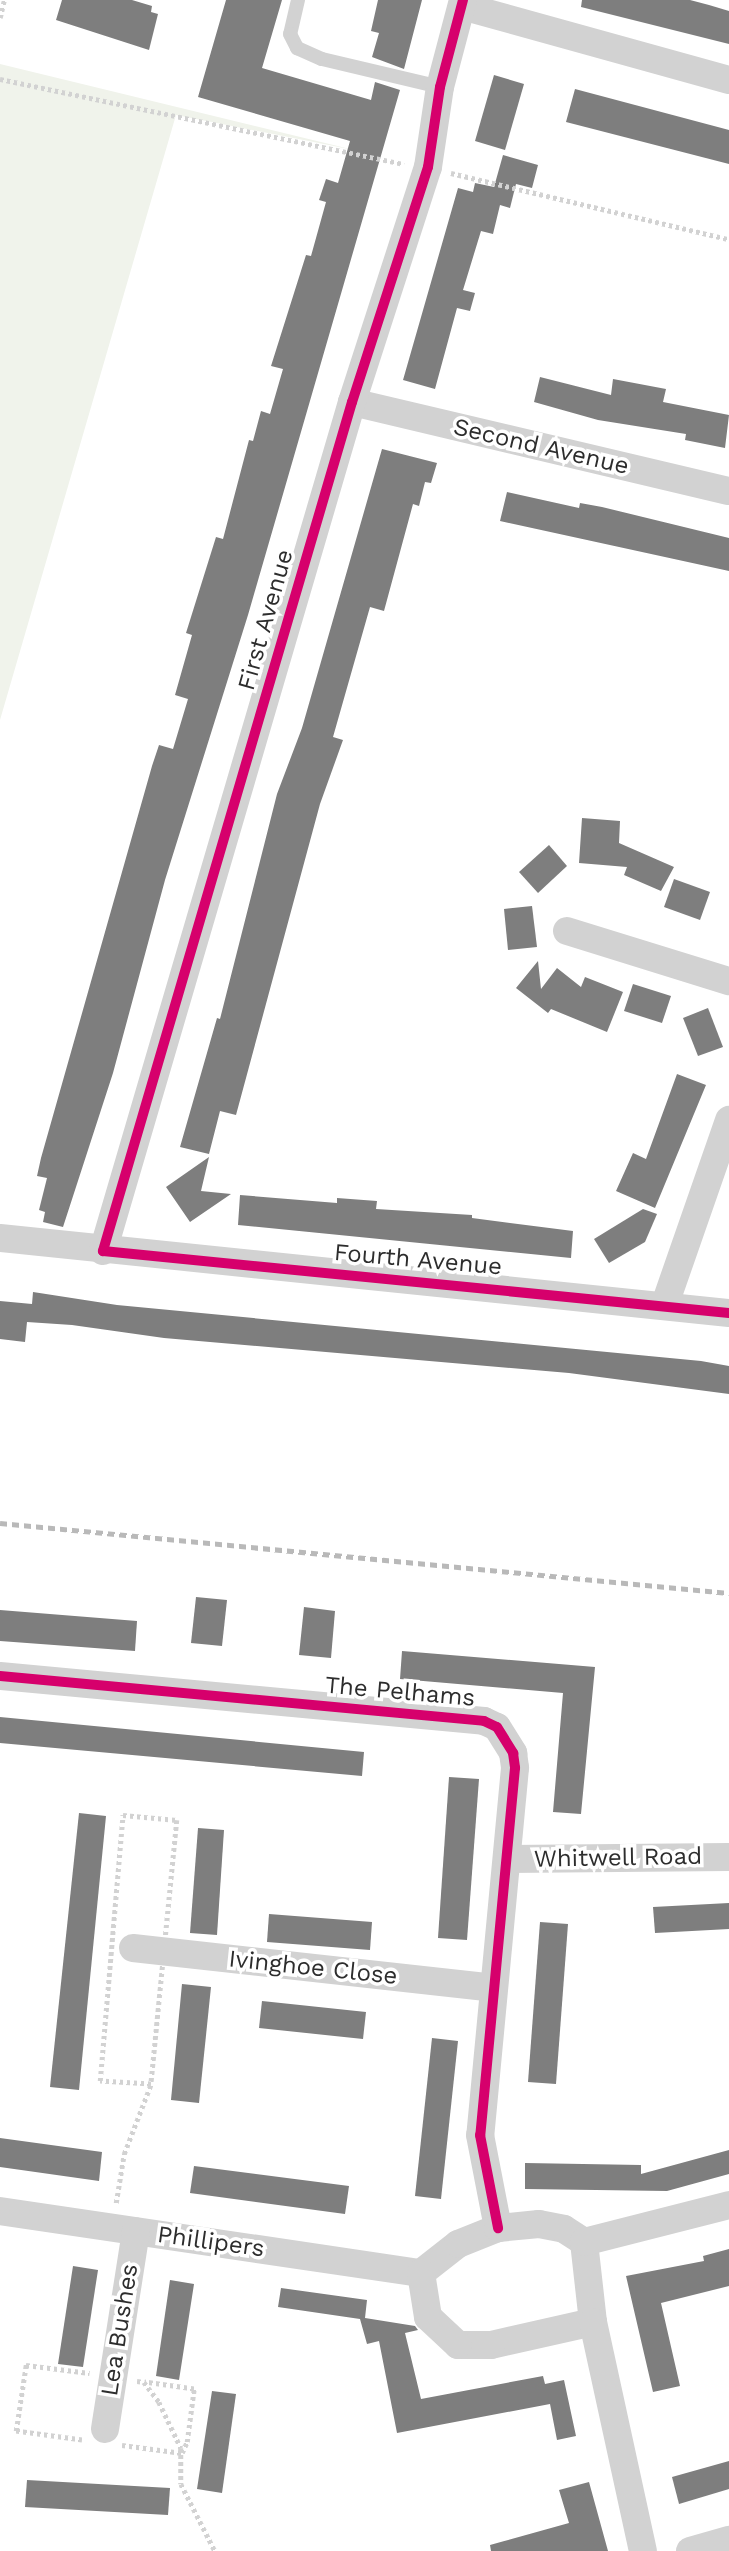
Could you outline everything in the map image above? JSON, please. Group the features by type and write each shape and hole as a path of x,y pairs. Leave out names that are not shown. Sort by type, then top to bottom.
{"street":[{"name":"First Avenue","path":"103,1251 352,402 428,167 440,87 463,3"},
{"path":"463,3 729,80"},
{"name":"Second Avenue","path":"352,402 729,491"},
{"path":"567,931 729,981"},
{"path":"665,1304 729,1120"},
{"name":"Fourth Avenue","path":"0,1238 103,1251 665,1304 729,1313"},
{"name":"The Pelhams","path":"0,1676 484,1721 497,1727 513,1753 507,1859 480,2135 498,2228"},
{"name":"Whitwell Road","path":"507,1859 729,1857"},
{"name":"Ivinghoe Close","path":"133,1948 493,1988"},
{"path":"593,2322 491,2345 458,2345 428,2317 421,2273 458,2244 498,2228 539,2224 564,2229 584,2242 729,2205"},
{"name":"Phillipers","path":"0,2210 421,2273"},
{"name":"Lea Bushes","path":"105,2429 124,2229"},
{"path":"584,2242 593,2322 643,2551"},
{"path":"690,2551 729,2540"}],"lane":[{"path":"298,0 290,34 297,48 322,59 440,87"}],"path":[{"path":"0,18 4,0"},
{"path":"0,79 428,167 729,239"},
{"path":"124,2229 124,2154 151,2084"},
{"path":"144,2382 159,2402 181,2448 181,2484 215,2551"}],"shaded area":[{"path":"0,64 354,150 176,115 0,720"}],"building":[{"path":"62,0 132,0 152,6 151,12 158,14 149,50 56,20"},
{"path":"226,0 282,0 262,68 371,100 375,82 400,90 248,615 165,880 113,1073 63,1227 43,1222 45,1212 39,1210 47,1178 37,1176 41,1158 152,766 159,745 173,749 188,699 175,695 192,635 186,633 216,537 223,539 249,440 253,441 261,411 270,414 283,369 271,366 306,255 311,256 326,202 319,200 326,179 338,183 350,141 198,97"},
{"path":"378,0 422,0 404,69 372,57 379,33 371,31"},
{"path":"582,0 690,0 709,5 729,11 729,44 581,7"},
{"path":"494,75 524,84 505,150 475,141"},
{"path":"575,89 729,130 729,164 566,122"},
{"path":"503,155 538,165 532,188 516,184 510,208 500,205 493,234 481,231 463,290 475,293 470,311 457,308 435,389 403,380 458,188 473,192 475,183 494,187"},
{"path":"540,377 611,395 613,379 666,389 663,402 729,415 725,448 685,440 686,434 598,420 534,402"},
{"path":"382,449 437,463 431,483 425,482 419,506 413,504 384,611 370,607 333,737 343,740 320,804 236,1115 220,1111 209,1154 180,1147 217,1018 220,1019 277,794 302,728"},
{"path":"507,492 579,508 580,503 602,507 729,538 729,571 500,521"},
{"path":"582,818 620,821 619,843 674,867 661,891 624,875 627,867 579,863"},
{"path":"549,845 567,866 538,893 519,872"},
{"path":"674,879 710,892 700,920 664,907"},
{"path":"532,906 537,947 508,950 504,909"},
{"path":"538,961 541,989 557,968 581,987 585,977 623,992 607,1032 551,1009 548,1013 516,988"},
{"path":"633,984 671,996 662,1023 624,1011"},
{"path":"708,1008 723,1047 698,1056 683,1018"},
{"path":"677,1074 706,1085 655,1208 616,1191 633,1153 646,1159"},
{"path":"209,1157 201,1191 231,1194 190,1222 166,1187"},
{"path":"240,1195 337,1203 337,1198 377,1201 376,1209 472,1215 472,1218 573,1231 571,1258 238,1225"},
{"path":"643,1209 657,1214 645,1242 609,1263 594,1239"},
{"path":"33,1292 117,1305 701,1361 729,1366 729,1394 569,1373 164,1338 72,1325 27,1322 25,1342 0,1339 0,1301 32,1304"},
{"path":"196,1597 227,1600 222,1646 191,1643"},
{"path":"304,1607 335,1611 331,1658 299,1655"},
{"path":"0,1610 137,1621 135,1651 0,1641"},
{"path":"402,1651 595,1667 581,1814 553,1812 563,1693 400,1679"},
{"path":"0,1717 364,1752 362,1776 0,1743"},
{"path":"449,1777 479,1779 467,1940 438,1938"},
{"path":"79,1813 106,1816 79,2090 50,2087"},
{"path":"198,1828 224,1830 217,1935 190,1933"},
{"path":"729,1903 729,1929 655,1933 653,1907"},
{"path":"269,1914 372,1922 370,1950 267,1942"},
{"path":"540,1922 568,1924 556,2084 528,2082"},
{"path":"182,1984 211,1987 199,2103 171,2100"},
{"path":"262,2001 366,2012 363,2039 259,2028"},
{"path":"432,2038 458,2041 441,2199 415,2196"},
{"path":"0,2138 102,2152 99,2181 0,2167"},
{"path":"729,2150 729,2174 667,2191 525,2189 525,2163 641,2165 641,2174"},
{"path":"194,2166 349,2186 345,2214 190,2193"},
{"path":"729,2249 729,2286 661,2303 680,2386 653,2392 626,2276 704,2261 703,2256"},
{"path":"73,2266 98,2270 83,2367 58,2364"},
{"path":"170,2280 194,2284 179,2380 156,2376"},
{"path":"281,2288 367,2300 365,2318 415,2326 418,2330 405,2333 421,2399 543,2376 545,2384 564,2380 576,2436 557,2440 550,2404 397,2433 379,2341 367,2344 360,2319 278,2307"},
{"path":"212,2391 236,2394 222,2493 197,2489"},
{"path":"729,2461 729,2489 679,2504 672,2477"},
{"path":"27,2480 170,2488 168,2515 25,2507"},
{"path":"589,2482 608,2551 491,2551 490,2545 569,2523 559,2490"}],"railway":[{"path":"0,1523 729,1593"}],"cycle path":[{"path":"463,0 440,87 428,167 352,402 103,1251 729,1313"},
{"path":"0,1676 484,1721 497,1727 513,1753 515,1768 480,2135 498,2228"}]}
